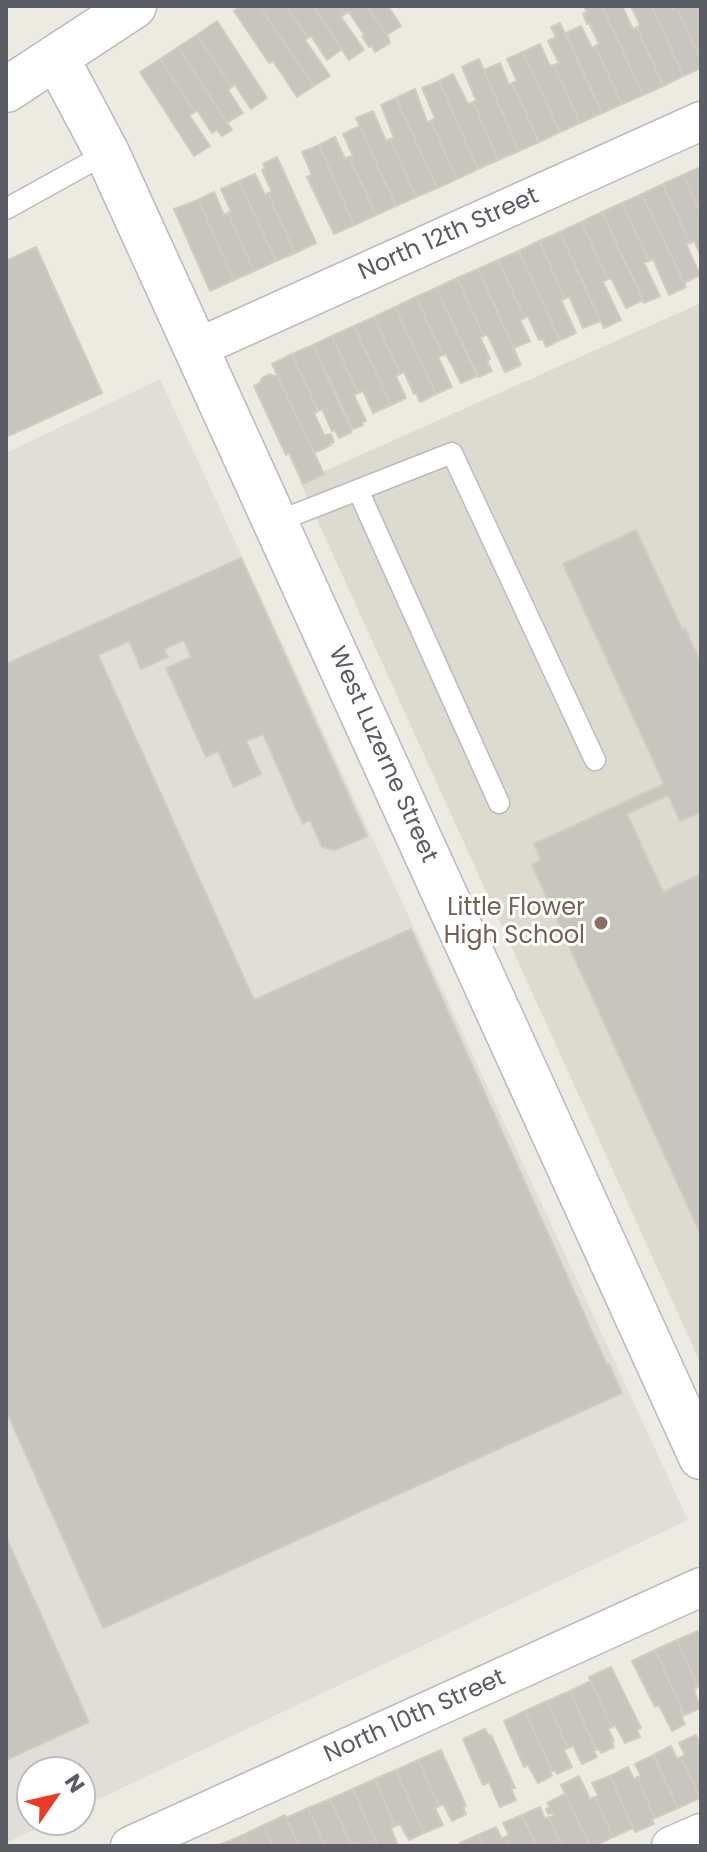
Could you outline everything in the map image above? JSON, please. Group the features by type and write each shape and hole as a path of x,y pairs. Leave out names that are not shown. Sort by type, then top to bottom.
{"street":[{"path":"6,90 134,6"},
{"name":"West Luzerne Street","path":"56,57 107,153 197,348 701,1457"},
{"name":"North 12th Street","path":"197,348 701,121"},
{"name":"North 10th Street","path":"130,1846 701,1587"},
{"path":"671,1846 701,1833"}],"lane":[{"path":"6,209 107,153"},
{"path":"276,522 452,453 595,760"},
{"path":"358,490 499,803"}],"shaded area":[{"name":"Little Flower High School","path":"701,303 701,1364 300,482"},
{"path":"160,379 688,1520 96,1800 96,1756 16,1756 16,1836 21,1836 6,1843 6,453"}],"building":[{"path":"241,6 259,6 314,86 297,97 273,61 269,63 234,11"},
{"path":"259,6 286,6 330,76 314,86"},
{"path":"286,6 313,6 342,49 327,60"},
{"path":"313,6 339,6 345,14 341,17 364,50 349,60"},
{"path":"339,6 367,6 390,43 375,52 349,12 345,14"},
{"path":"367,6 388,6 401,26 387,35"},
{"path":"588,6 602,6 643,95 622,104 595,46 599,44 583,14"},
{"path":"602,6 622,6 633,29 637,27 663,86 643,95"},
{"path":"631,6 652,6 683,76 663,86"},
{"path":"652,6 677,8 701,61 701,68 683,76"},
{"path":"701,6 701,61 677,8"},
{"path":"217,21 267,98 251,109 197,35"},
{"path":"560,23 602,113 580,123 554,65 559,63 548,41 556,37 551,27"},
{"path":"581,26 592,48 595,46 622,104 602,113 566,33"},
{"path":"197,35 232,87 228,90 243,113 227,123 178,47"},
{"path":"540,44 550,66 554,65 580,123 560,132 523,52"},
{"path":"178,47 232,130 222,136 217,130 212,133 197,110 195,112 160,59"},
{"path":"523,52 560,132 539,142 512,83 517,81 507,59"},
{"path":"160,59 195,112 189,115 210,146 194,156 140,72"},
{"path":"479,59 519,151 498,160 462,67"},
{"path":"500,63 539,142 519,151 484,70"},
{"path":"453,74 468,104 473,102 498,160 478,169 439,81"},
{"path":"439,81 478,169 457,179 431,121 435,118 422,88"},
{"path":"415,89 427,122 431,121 457,179 437,188 396,98"},
{"path":"396,98 437,188 416,197 390,139 394,138 381,105"},
{"path":"373,111 386,141 390,139 416,197 396,206 356,118"},
{"path":"360,126 396,206 376,215 349,157 353,156 343,134"},
{"path":"335,137 345,159 349,157 376,215 354,225 319,145"},
{"path":"319,145 354,225 334,234 307,177 312,175 302,152"},
{"path":"277,157 316,243 295,253 268,193 272,192 262,170 265,169 263,164"},
{"path":"701,167 701,214 683,175"},
{"path":"255,174 265,195 268,193 295,253 276,261 239,181"},
{"path":"683,175 701,214 701,256 694,241 690,243 663,184"},
{"path":"239,181 276,261 254,271 228,213 231,211 221,189"},
{"path":"663,184 690,243 686,244 700,275 684,283 642,194"},
{"path":"214,192 224,215 228,213 254,271 234,280 198,200"},
{"path":"642,194 686,287 669,295 622,203"},
{"path":"198,200 234,280 210,291 174,209"},
{"path":"622,203 649,261 644,263 660,296 644,303 602,212"},
{"path":"602,212 643,300 626,308 611,278 608,279 581,222"},
{"path":"581,222 608,279 603,282 621,320 604,328 560,232"},
{"path":"560,232 600,321 583,328 569,296 565,299 539,241"},
{"path":"539,241 565,299 561,300 576,333 560,340 519,251"},
{"path":"36,247 102,393 6,437 6,261"},
{"path":"519,251 560,340 546,347 543,339 539,340 528,316 525,318 498,260"},
{"path":"498,260 525,318 520,320 530,341 514,348 478,269"},
{"path":"478,269 521,365 505,372 457,278"},
{"path":"457,278 484,336 480,337 490,359 487,361 492,371 479,377 436,288"},
{"path":"436,288 477,376 461,383 446,354 443,355 416,297"},
{"path":"416,297 443,355 438,357 452,387 436,394 395,307"},
{"path":"395,307 436,394 420,402 404,372 400,374 374,317"},
{"path":"374,317 400,374 396,376 406,398 391,405 354,326"},
{"path":"354,326 391,405 373,413 363,391 358,393 332,336"},
{"path":"332,336 358,393 354,395 366,421 353,429 313,345"},
{"path":"313,345 352,432 339,438 335,430 332,431 322,409 318,411 292,354"},
{"path":"292,354 318,411 314,413 324,435 331,434 334,442 314,453 272,364"},
{"path":"269,374 277,375 324,474 303,484 254,386"},
{"name":"Little Flower High School","path":"636,530 701,664 701,812 680,821 668,795 627,814 663,892 701,874 701,1235 532,865 541,860 534,844 664,784 563,564"},
{"path":"241,558 367,836 335,850 322,847 310,820 303,824 263,734 246,741 261,774 234,787 218,751 206,757 166,668 191,657 184,640 164,649 168,657 141,669 129,641 98,655 254,1000 411,929 622,1393 103,1628 6,1410 6,664"},
{"path":"6,1537 89,1722 6,1760"},
{"path":"698,1631 701,1637 701,1686 698,1687 677,1640"},
{"path":"677,1640 698,1687 694,1689 700,1708 685,1715 655,1650"},
{"path":"655,1650 682,1708 681,1716 685,1724 672,1731 659,1705 655,1707 632,1661"},
{"path":"611,1667 641,1728 637,1730 640,1737 625,1743 615,1725 612,1727 589,1677"},
{"path":"591,1681 612,1727 608,1729 614,1741 614,1747 601,1753 596,1750 570,1691"},
{"path":"570,1691 596,1750 597,1757 582,1764 573,1746 568,1748 547,1701"},
{"path":"547,1701 568,1748 564,1750 572,1767 557,1774 555,1770 552,1771 525,1711"},
{"path":"525,1711 552,1771 552,1776 538,1783 528,1765 524,1767 504,1721"},
{"path":"485,1729 491,1735 515,1788 511,1789 516,1800 500,1807 489,1782 483,1785 463,1739"},
{"path":"696,1735 701,1746 700,1798 681,1757 685,1755 679,1743"},
{"path":"671,1746 677,1759 681,1757 700,1798 678,1808 653,1755"},
{"path":"441,1750 466,1806 463,1807 466,1814 452,1821 443,1804 439,1806 418,1760"},
{"path":"654,1755 678,1808 655,1818 637,1777 641,1776 635,1764"},
{"path":"418,1760 439,1806 435,1808 443,1825 424,1833 396,1770"},
{"path":"628,1767 634,1779 637,1777 655,1818 652,1819 654,1824 635,1832 610,1776"},
{"path":"396,1770 424,1833 409,1840 400,1824 395,1826 375,1779"},
{"path":"579,1776 590,1799 595,1797 613,1837 594,1846 590,1846 561,1785"},
{"path":"610,1776 633,1828 613,1837 592,1783"},
{"path":"375,1779 395,1826 391,1828 398,1846 378,1846 353,1789"},
{"path":"353,1789 378,1846 351,1845 330,1799"},
{"path":"565,1794 590,1846 562,1846 549,1817 554,1816 548,1814 546,1809 550,1807 547,1803"},
{"path":"330,1799 349,1846 325,1846 308,1808"},
{"path":"540,1807 545,1819 549,1817 562,1846 536,1846 522,1815"},
{"path":"308,1808 325,1846 299,1846 286,1818"},
{"path":"285,1815 299,1846 273,1846 264,1825"},
{"path":"522,1815 536,1846 509,1846 505,1837 509,1835 503,1823"},
{"path":"264,1825 273,1846 247,1846 243,1835"},
{"path":"496,1827 509,1846 483,1846 478,1835"},
{"path":"243,1835 247,1846 219,1845"},
{"path":"478,1835 483,1846 461,1846 460,1843"}],"place":[{"name":"Little Flower High School","path":"601,923"}]}
